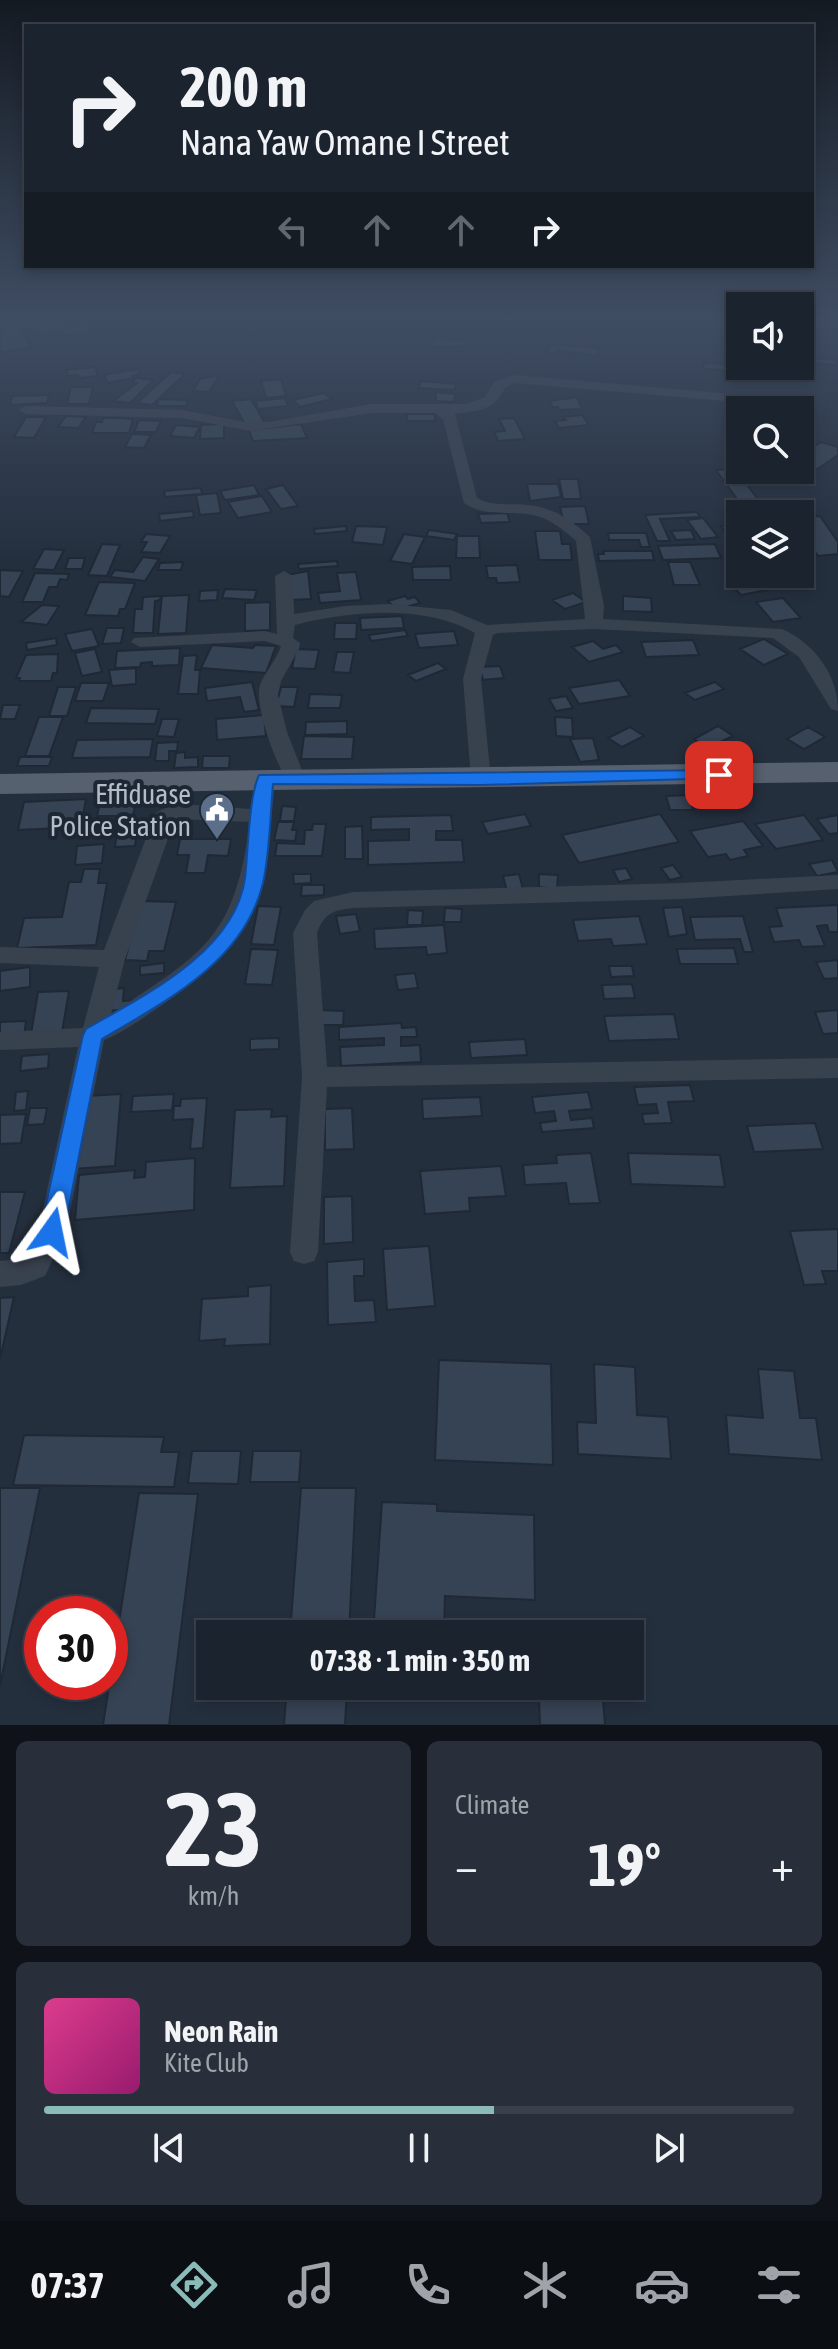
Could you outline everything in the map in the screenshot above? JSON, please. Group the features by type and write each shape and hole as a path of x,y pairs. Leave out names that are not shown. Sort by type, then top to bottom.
{"main road":[{"path":"0,784 838,772"}],"street":[{"path":"26,410 205,416 247,427 277,425 354,409 419,407 441,411 483,404 491,398"},
{"path":"441,411 450,417 470,500 477,507 536,510 560,521 584,540 595,606 594,624"},
{"path":"0,1041 93,1035 207,961 242,912 253,884 262,816 280,778 267,694 273,674 291,649 285,631 284,576"},
{"path":"140,642 265,636 285,631 320,612 432,612 454,616 485,631 594,624 776,633 793,639 807,652 838,705"},
{"path":"481,779 472,679 485,631"},
{"path":"0,1274 35,1267 52,1232 93,1035 113,959 168,814 262,816"},
{"path":"304,1252 315,1077 305,933 312,913 327,903 451,896 682,891 838,882"},
{"path":"0,955 113,959"},
{"path":"315,1077 838,1068"}],"building":[{"path":"12,398 48,398 47,403 10,405"},
{"path":"69,398 91,398 89,404 67,404"},
{"path":"118,398 136,398 130,403 113,401"},
{"path":"143,398 160,398 152,405 137,403"},
{"path":"285,398 288,406 258,409 256,401"},
{"path":"304,398 332,399 300,407 293,400"},
{"path":"436,398 455,398 453,402 436,401"},
{"path":"577,398 582,409 559,410 552,407 550,401"},
{"path":"159,399 188,400 186,406 157,406"},
{"path":"251,399 265,423 246,426 232,401"},
{"path":"407,414 435,414 435,421 407,421"},
{"path":"582,415 589,425 559,428 555,421 566,420 563,417"},
{"path":"66,416 86,417 78,428 58,427"},
{"path":"26,417 46,417 34,438 14,437"},
{"path":"103,418 133,419 129,433 92,433 96,422 102,422"},
{"path":"514,418 525,439 498,441 494,432 505,431 499,419"},
{"path":"139,420 161,421 156,432 134,432"},
{"path":"224,424 224,438 200,439 201,425"},
{"path":"301,424 307,438 253,441 249,430"},
{"path":"176,425 200,427 194,438 170,436"},
{"path":"132,434 151,435 144,448 125,447"},
{"path":"821,442 838,447 838,455 814,471 814,447"},
{"path":"726,469 726,484 716,470"},
{"path":"559,479 578,479 581,499 563,499"},
{"path":"527,484 558,484 561,497 530,501"},
{"path":"726,484 746,484 758,500 738,500"},
{"path":"254,485 259,495 225,500 220,491"},
{"path":"283,485 298,506 281,509 266,489"},
{"path":"201,488 202,494 165,497 164,491"},
{"path":"217,493 221,513 200,515 196,495"},
{"path":"262,496 272,512 238,518 228,502"},
{"path":"585,506 589,524 569,524 563,520 560,507"},
{"path":"193,511 194,517 160,521 159,514"},
{"path":"697,512 700,517 660,519 670,541 657,541 645,515"},
{"path":"507,513 510,522 481,523 478,514"},
{"path":"814,516 820,516 838,542 838,554 818,556 814,550"},
{"path":"703,518 718,537 701,539 687,520"},
{"path":"346,526 347,531 315,534 314,529"},
{"path":"356,526 387,527 383,545 352,542"},
{"path":"429,530 457,534 454,540 426,536"},
{"path":"691,530 695,539 676,540 671,531"},
{"path":"535,531 560,531 562,544 570,544 572,560 539,560"},
{"path":"608,533 646,533 650,547 641,547 639,540 609,540"},
{"path":"146,534 170,536 160,553 141,552 147,542 141,542"},
{"path":"404,534 425,537 412,564 390,561"},
{"path":"457,536 479,536 480,558 456,558"},
{"path":"102,544 120,545 107,576 88,575"},
{"path":"715,544 721,558 663,560 658,546"},
{"path":"44,549 64,550 54,570 33,569"},
{"path":"603,551 652,551 654,560 599,561 598,554 604,554"},
{"path":"143,557 159,559 145,581 110,577 115,570 133,572"},
{"path":"69,558 85,558 82,569 65,569"},
{"path":"337,561 338,566 299,569 298,564"},
{"path":"183,562 181,570 158,570 160,563"},
{"path":"668,562 690,562 700,585 674,585"},
{"path":"517,565 520,582 497,583 496,578 488,578 486,566"},
{"path":"450,566 451,580 413,580 412,567"},
{"path":"0,570 23,571 9,597 0,596"},
{"path":"308,571 311,599 290,600 287,575"},
{"path":"356,572 361,600 320,603 318,593 340,591 337,573"},
{"path":"35,573 69,574 67,580 60,579 57,587 49,587 43,602 22,602"},
{"path":"99,582 135,583 125,609 120,609 118,616 85,615"},
{"path":"735,588 767,590 741,595"},
{"path":"225,589 257,590 254,600 222,598"},
{"path":"218,590 217,600 199,601 200,591"},
{"path":"573,593 586,602 565,609 552,600"},
{"path":"189,595 186,633 158,634 162,596"},
{"path":"161,596 160,600 155,601 153,633 133,633 135,609 142,609 143,597"},
{"path":"405,596 408,599 415,597 420,603 396,610 388,601"},
{"path":"623,596 651,598 652,612 623,611"},
{"path":"783,598 801,618 773,622 756,602"},
{"path":"270,602 270,630 245,631 245,603"},
{"path":"42,605 59,606 47,625 21,622"},
{"path":"402,616 404,628 361,630 360,618"},
{"path":"335,623 357,623 356,639 334,639"},
{"path":"107,628 124,628 121,643 102,644"},
{"path":"92,629 99,646 72,651 65,634"},
{"path":"405,630 408,636 371,641 369,635"},
{"path":"454,631 458,645 419,648 415,634"},
{"path":"56,638 57,645 27,650 26,643"},
{"path":"764,639 788,654 764,665 740,649"},
{"path":"693,640 699,655 646,657 641,642"},
{"path":"593,641 603,649 616,645 623,652 589,662 572,647"},
{"path":"212,645 276,646 266,673 201,668"},
{"path":"180,648 179,665 152,666 152,662 141,663 140,667 115,668 117,651"},
{"path":"95,649 102,672 82,676 75,653"},
{"path":"296,649 319,650 315,669 292,668"},
{"path":"337,652 354,652 350,673 333,672"},
{"path":"58,654 57,673 53,673 51,681 19,681 20,678 16,678 26,655"},
{"path":"197,655 195,670 200,670 198,694 178,694 183,656"},
{"path":"438,663 446,669 416,681 408,675"},
{"path":"500,666 504,678 483,680 480,667"},
{"path":"136,668 136,684 112,686 109,670"},
{"path":"619,680 630,696 579,704 569,688"},
{"path":"252,682 259,710 244,712 240,697 207,701 205,688"},
{"path":"715,682 724,689 695,700 685,693"},
{"path":"81,683 109,683 103,701 75,701"},
{"path":"58,687 76,687 67,716 49,716"},
{"path":"281,687 298,687 294,707 276,706"},
{"path":"310,694 342,695 340,708 308,708"},
{"path":"566,696 573,708 556,711 549,699"},
{"path":"3,705 20,705 15,719 0,719"},
{"path":"91,708 159,709 155,724 86,723"},
{"path":"264,715 266,736 217,740 216,719"},
{"path":"39,717 63,717 49,756 25,756"},
{"path":"555,717 572,718 573,737 556,736"},
{"path":"162,719 179,719 174,737 157,736"},
{"path":"347,721 347,734 305,735 306,722"},
{"path":"718,726 733,736 708,748 694,739"},
{"path":"630,727 644,736 622,747 608,738"},
{"path":"808,727 825,737 804,749 787,739"},
{"path":"304,736 354,737 352,759 301,759"},
{"path":"593,738 599,760 580,762 570,739"},
{"path":"153,739 150,757 72,758 77,740"},
{"path":"178,742 177,751 169,751 169,761 155,761 157,743"},
{"path":"745,748 749,758 721,760 717,750"},
{"path":"185,752 185,758 198,757 198,767 174,768 176,753"},
{"path":"203,756 230,756 229,768 202,768"},
{"path":"20,757 52,757 49,766 17,766"},
{"path":"689,795 693,810 670,810 666,796"},
{"path":"86,799 81,827 18,830 24,802"},
{"path":"136,801 133,816 97,816 100,802"},
{"path":"282,806 296,807 294,821 280,821"},
{"path":"525,814 531,826 488,834 482,822"},
{"path":"660,814 679,842 579,863 562,835"},
{"path":"451,815 453,831 436,831 436,840 462,840 464,862 368,865 368,841 409,840 409,829 371,830 371,817"},
{"path":"804,815 823,840 776,849 755,824"},
{"path":"838,815 838,833 829,834 817,819"},
{"path":"743,821 763,846 744,850 748,856 730,860 726,854 708,857 690,831"},
{"path":"278,822 294,822 292,830 297,830 295,841 274,840"},
{"path":"313,824 326,824 322,856 275,856 277,843 304,844 305,830 312,830"},
{"path":"362,826 363,859 345,859 345,827"},
{"path":"117,831 137,831 135,846 115,847"},
{"path":"180,839 231,839 228,856 208,855 205,873 186,873 189,855 177,855"},
{"path":"104,844 102,863 75,865 77,846"},
{"path":"832,860 838,872 817,876 809,864"},
{"path":"673,865 682,877 670,880 661,868"},
{"path":"626,868 632,879 619,882 613,870"},
{"path":"84,869 100,869 98,883 107,883 96,945 17,948 24,918 62,917 69,882 81,882"},
{"path":"293,874 311,874 311,883 294,884"},
{"path":"519,874 523,889 507,891 503,876"},
{"path":"539,874 558,875 557,889 539,887"},
{"path":"302,885 324,885 324,895 301,896"},
{"path":"140,901 176,902 164,951 149,951 147,961 125,960"},
{"path":"838,905 838,932 829,932 827,925 817,926 825,946 802,947 799,940 774,942 769,927 782,926 776,908"},
{"path":"258,906 281,907 274,945 251,944"},
{"path":"682,907 687,934 669,937 663,908"},
{"path":"445,908 462,909 461,922 444,922"},
{"path":"408,910 423,911 422,925 407,925"},
{"path":"356,914 360,931 340,934 336,916"},
{"path":"639,916 647,944 613,946 611,939 578,941 573,920"},
{"path":"743,916 753,952 744,952 740,939 695,940 690,917"},
{"path":"444,925 447,953 427,955 426,947 375,949 374,929"},
{"path":"734,948 738,964 680,964 677,949"},
{"path":"251,949 278,950 272,985 245,984"},
{"path":"838,960 838,978 824,979 816,962"},
{"path":"164,963 164,973 140,975 140,966"},
{"path":"609,966 632,966 634,976 611,977"},
{"path":"30,967 30,987 0,991 0,971"},
{"path":"415,973 418,988 398,990 395,975"},
{"path":"632,984 635,998 604,999 602,985"},
{"path":"124,988 123,1001 132,1000 132,1009 106,1011 107,990"},
{"path":"69,991 62,1032 31,1034 38,992"},
{"path":"319,1010 344,1011 343,1025 318,1025"},
{"path":"838,1010 838,1033 823,1034 815,1012"},
{"path":"674,1014 679,1039 609,1041 604,1016"},
{"path":"26,1021 24,1037 0,1039 0,1022"},
{"path":"401,1023 402,1028 416,1027 417,1037 401,1037 401,1046 420,1045 421,1062 341,1066 340,1047 384,1045 384,1038 339,1040 339,1027"},
{"path":"279,1038 279,1049 250,1050 250,1039"},
{"path":"525,1039 527,1055 471,1058 469,1042"},
{"path":"49,1054 48,1068 20,1071 22,1056"},
{"path":"690,1085 694,1101 668,1102 672,1123 644,1124 642,1114 658,1113 656,1104 638,1105 634,1087"},
{"path":"28,1091 26,1110 14,1111 16,1092"},
{"path":"588,1092 592,1109 569,1111 571,1120 592,1118 594,1128 542,1132 540,1123 556,1121 554,1111 535,1113 532,1097"},
{"path":"121,1094 115,1166 72,1169 86,1096"},
{"path":"174,1094 172,1110 131,1112 133,1096"},
{"path":"480,1097 482,1116 423,1119 422,1099"},
{"path":"207,1098 203,1148 190,1149 193,1119 173,1120 174,1106 180,1106 181,1099"},
{"path":"30,1108 47,1108 44,1124 27,1125"},
{"path":"352,1108 354,1149 325,1150 325,1109"},
{"path":"272,1109 271,1117 287,1116 284,1186 230,1188 235,1110"},
{"path":"26,1114 21,1143 0,1144 0,1115"},
{"path":"815,1123 823,1149 754,1152 747,1126"},
{"path":"591,1153 600,1203 569,1204 566,1183 525,1185 523,1165 557,1163 556,1155"},
{"path":"628,1153 720,1155 725,1187 631,1184"},
{"path":"195,1158 194,1210 75,1220 79,1175 135,1170 134,1178 145,1177 146,1162"},
{"path":"501,1166 506,1196 469,1198 470,1211 425,1214 420,1171"},
{"path":"0,1192 25,1192 9,1253 0,1253"},
{"path":"352,1196 353,1242 324,1244 324,1197"},
{"path":"838,1229 838,1271 822,1271 826,1284 804,1285 790,1231"},
{"path":"429,1246 435,1306 387,1310 383,1249"},
{"path":"364,1259 364,1276 354,1276 355,1301 374,1300 376,1322 328,1325 327,1262"},
{"path":"271,1285 270,1344 224,1346 225,1339 199,1341 202,1299 248,1296 248,1287"},
{"path":"14,1297 0,1359 0,1298"},
{"path":"439,1360 551,1364 553,1465 435,1460"},
{"path":"594,1364 635,1367 637,1415 668,1417 671,1459 578,1454 577,1422 596,1423"},
{"path":"758,1369 794,1371 800,1418 816,1418 822,1460 729,1454 726,1415 763,1418"},
{"path":"24,1435 164,1437 161,1452 179,1452 174,1487 13,1485"},
{"path":"192,1451 241,1451 238,1484 188,1483"},
{"path":"253,1451 301,1451 299,1482 250,1482"},
{"path":"0,1488 40,1488 0,1686"},
{"path":"301,1488 356,1488 350,1620 291,1620"},
{"path":"139,1493 198,1494 169,1725 103,1725 107,1700 128,1700 128,1596 123,1596"},
{"path":"382,1502 437,1504 437,1511 534,1515 535,1600 445,1596 444,1620 374,1620"},
{"path":"286,1700 346,1700 345,1725 284,1725"},
{"path":"539,1700 603,1700 605,1725 540,1725"}],"place":[{"name":"Effiduase Police Station","path":"217,841"}],"route":[{"path":"52,1232 93,1035 207,961 223,942 242,912 253,884 265,779 719,775"}]}
